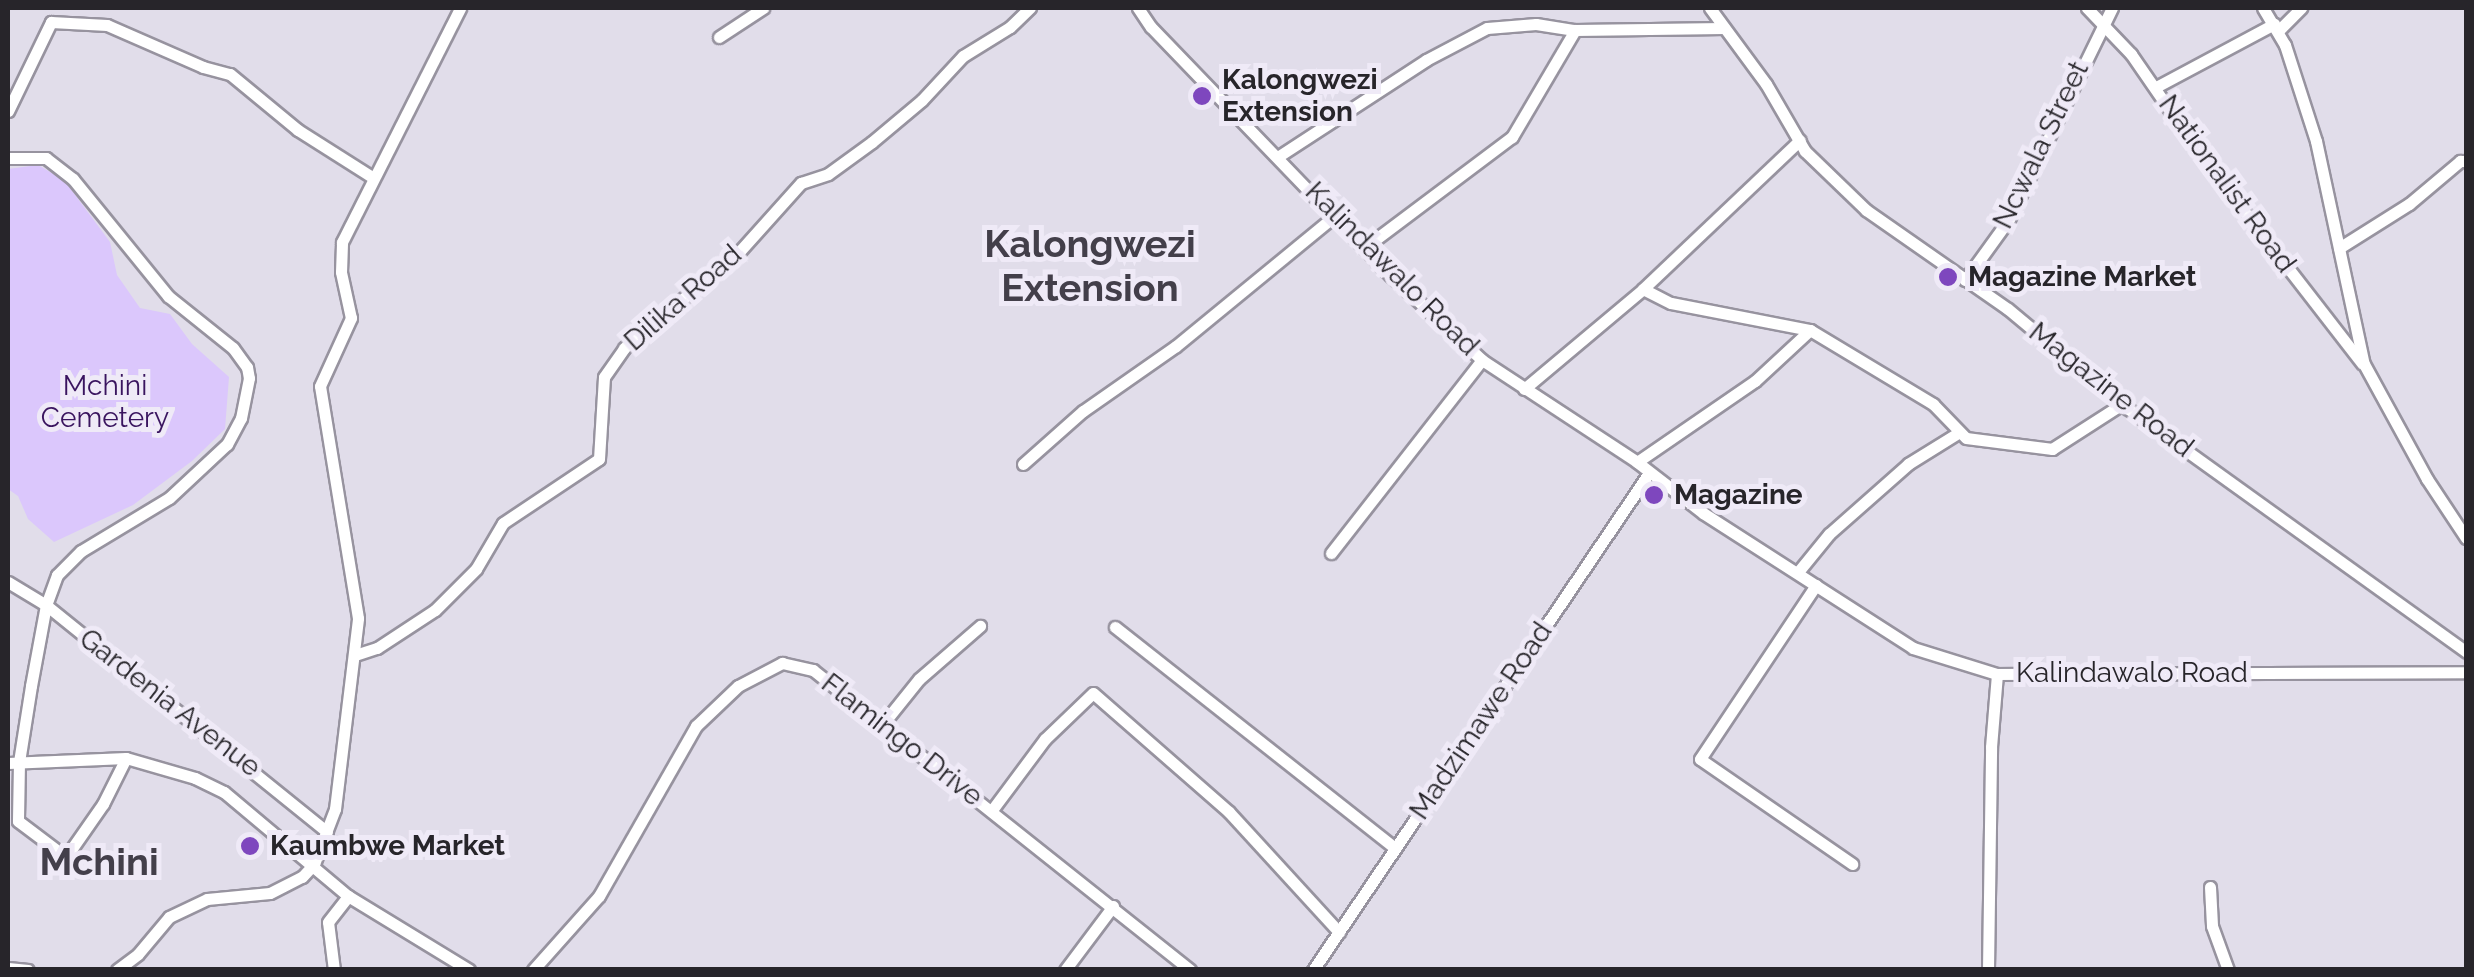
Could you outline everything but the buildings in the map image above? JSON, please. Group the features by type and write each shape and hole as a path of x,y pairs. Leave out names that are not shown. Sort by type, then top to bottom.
{"street":[{"path":"117,970 138,954 169,916 206,899 282,889 314,864 327,832 341,783 355,655 356,585 320,386 326,365 349,328 340,263 342,242 460,8"},
{"path":"718,37 762,8"},
{"name":"Dilika Road","path":"355,655 377,648 435,610 476,569 503,523 599,458 604,377 624,348 738,252 801,183 828,174 872,142 922,100 962,56 1010,27 1030,8"},
{"name":"Kalindawalo Road","path":"1138,8 1179,57 1364,248 1482,360 1637,462 1703,514 1913,648 1997,674 2466,672"},
{"name":"Magazine Road","path":"1710,8 1766,84 1817,165 1866,210 1965,280 2122,404 2466,652"},
{"name":"Nationalist Road","path":"2086,8 2156,87 2202,156 2364,364"},
{"name":"Ncwala Street","path":"1965,280 2009,219 2112,8"},
{"path":"2264,8 2276,27 2316,141 2364,364 2427,480 2466,538"},
{"path":"2156,87 2276,27 2300,8"},
{"path":"8,111 50,22 107,25 202,68 230,74 298,130 372,177"},
{"path":"1279,156 1472,34 1508,25 1575,30 1724,28"},
{"path":"1364,248 1512,137 1575,30"},
{"path":"1524,389 1644,289 1800,140"},
{"path":"8,158 46,158 73,178 168,296 242,358 250,378 241,418 227,444 169,498 66,562 46,605 13,762 18,821 64,858 104,804 126,758"},
{"path":"2339,248 2409,204 2460,161 2466,161"},
{"path":"1024,464 1083,410 1176,346 1334,216"},
{"path":"1644,289 1671,303 1810,330 1933,404 1966,438 2052,449 2122,404"},
{"path":"1637,462 1755,381 1810,330"},
{"path":"1331,553 1482,360"},
{"path":"1798,572 1829,534 1908,464 1958,432"},
{"name":"Madzimawe Road","path":"1313,970 1650,473"},
{"name":"Gardenia Avenue","path":"8,582 46,605 327,832"},
{"path":"1816,585 1700,759 1852,864"},
{"path":"882,725 919,679 980,626"},
{"path":"1115,627 1395,848"},
{"name":"Flamingo Drive","path":"533,970 599,896 696,726 752,677 782,663 812,670 1190,970"},
{"path":"1988,970 1985,940 1997,674"},
{"path":"992,810 1044,739 1094,693 1229,812 1338,932"},
{"path":"13,762 126,758 195,778 224,792 348,896 469,970"},
{"path":"2210,887 2212,926 2228,970"},
{"path":"334,970 328,922 348,896"},
{"path":"1065,970 1113,906"},
{"path":"8,968 28,970"}],"green space":[{"name":"Mchini Cemetery","path":"38,165 64,180 110,242 117,275 140,308 170,314 192,344 229,377 225,429 192,461 133,505 54,542 28,519 18,496 8,489 8,169"}],"place":[{"name":"Kalongwezi Extension","path":"1202,96"},
{"name":"Magazine Market","path":"1948,277"},
{"name":"Magazine","path":"1654,495"},
{"name":"Kaumbwe Market","path":"250,846"}],"district":[{"name":"Kalongwezi Extension","path":"1090,266"},
{"name":"Mchini","path":"99,862"}]}
